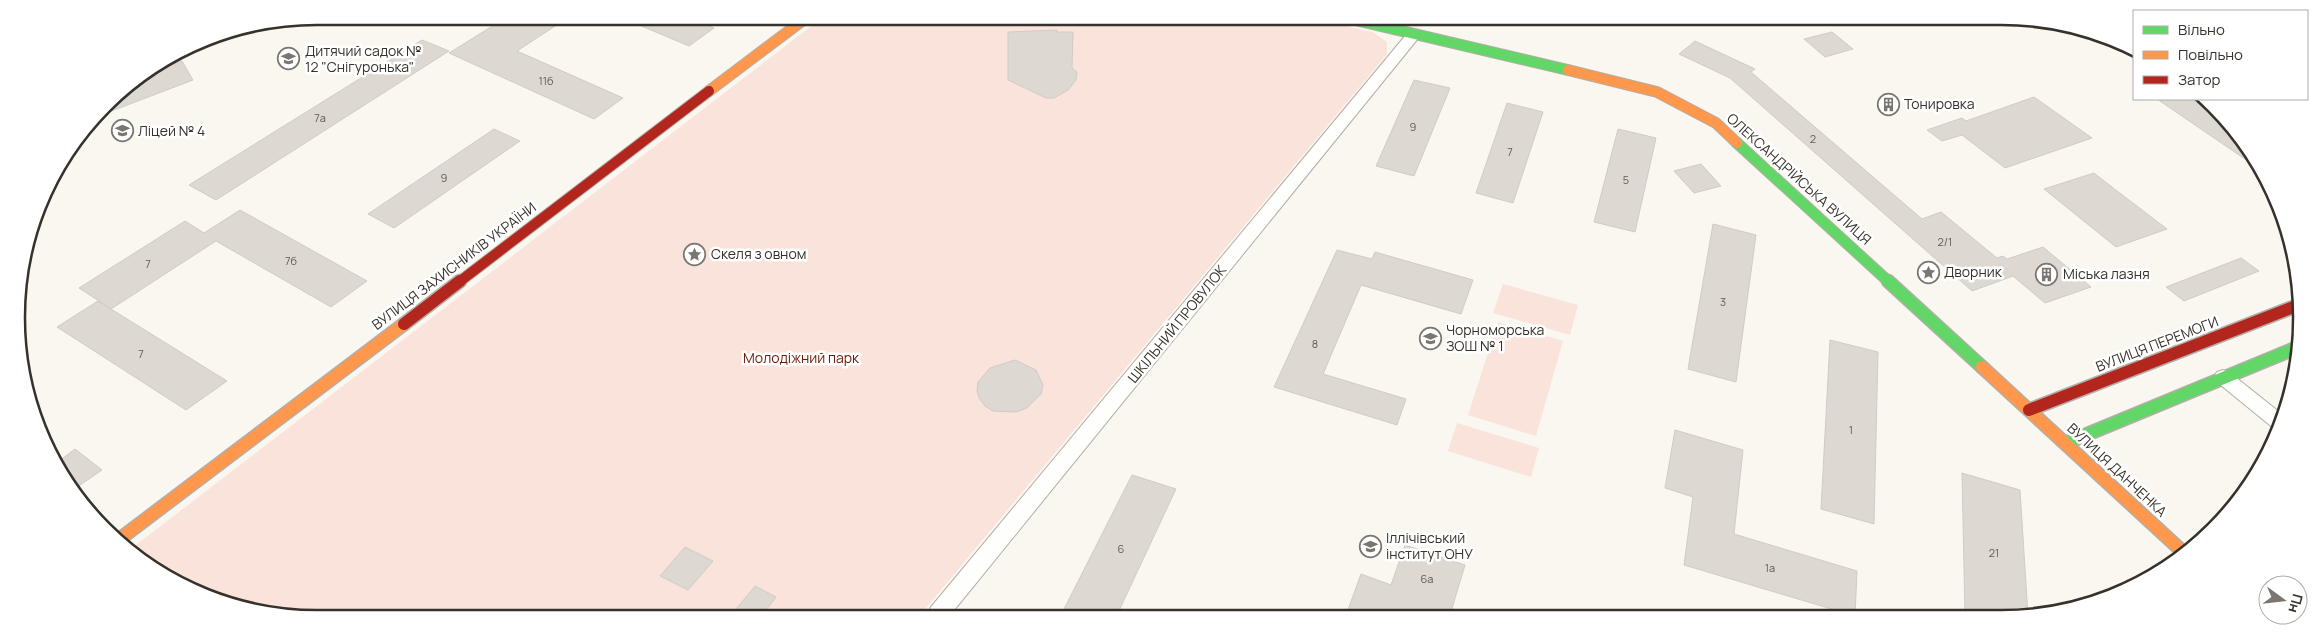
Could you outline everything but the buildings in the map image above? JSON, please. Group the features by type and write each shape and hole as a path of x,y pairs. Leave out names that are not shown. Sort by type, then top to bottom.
{"main road":[{"name":"ВУЛИЦЯ ЗАХИСНИКІВ УКРАЇНИ","path":"124,536 797,25"},
{"name":"ОЛЕКСАНДРІЙСЬКА ВУЛИЦЯ","path":"1378,25 1657,92 1716,122 2029,410"},
{"name":"ВУЛИЦЯ ПЕРЕМОГИ","path":"2029,410 2292,307"},
{"path":"2066,443 2291,350"},
{"name":"ВУЛИЦЯ ДАНЧЕНКА","path":"2029,410 2180,549"}],"street":[{"name":"ШКІЛЬНИЙ ПРОВУЛОК","path":"941,610 1415,33"},
{"path":"2223,378 2274,419"}],"green space":[{"name":"Молодіжний парк","path":"813,25 1341,25 1373,32 1387,42 1387,54 924,610 298,609 242,600 206,588 171,571 135,546"},
{"path":"1503,284 1578,305 1570,335 1493,313"},
{"path":"1498,322 1563,341 1536,436 1468,415"},
{"path":"1457,423 1539,448 1531,477 1448,451"}],"traffic: fast":[{"path":"1376,25 1568,70"},
{"path":"1737,143 1982,367"},
{"path":"2066,443 2291,350"}],"traffic: slow":[{"path":"709,91 797,25"},
{"path":"1568,70 1657,92 1716,123 1737,143"},
{"path":"124,536 404,324"},
{"path":"1982,367 2180,549"}],"traffic: jam":[{"path":"404,324 709,91"},
{"path":"2029,410 2292,307"}],"place":[{"name":"Дитячий садок № 12 \"Снігуронька\"","path":"289,59"},
{"name":"Тонировка","path":"1888,104"},
{"name":"Ліцей № 4","path":"122,131"},
{"name":"Скеля з овном","path":"695,254"},
{"name":"Дворник","path":"1928,272"},
{"name":"Міська лазня","path":"2047,274"},
{"name":"Чорноморська ЗОШ № 1","path":"1430,338"},
{"name":"Іллічівський інститут ОНУ","path":"1370,546"}]}
